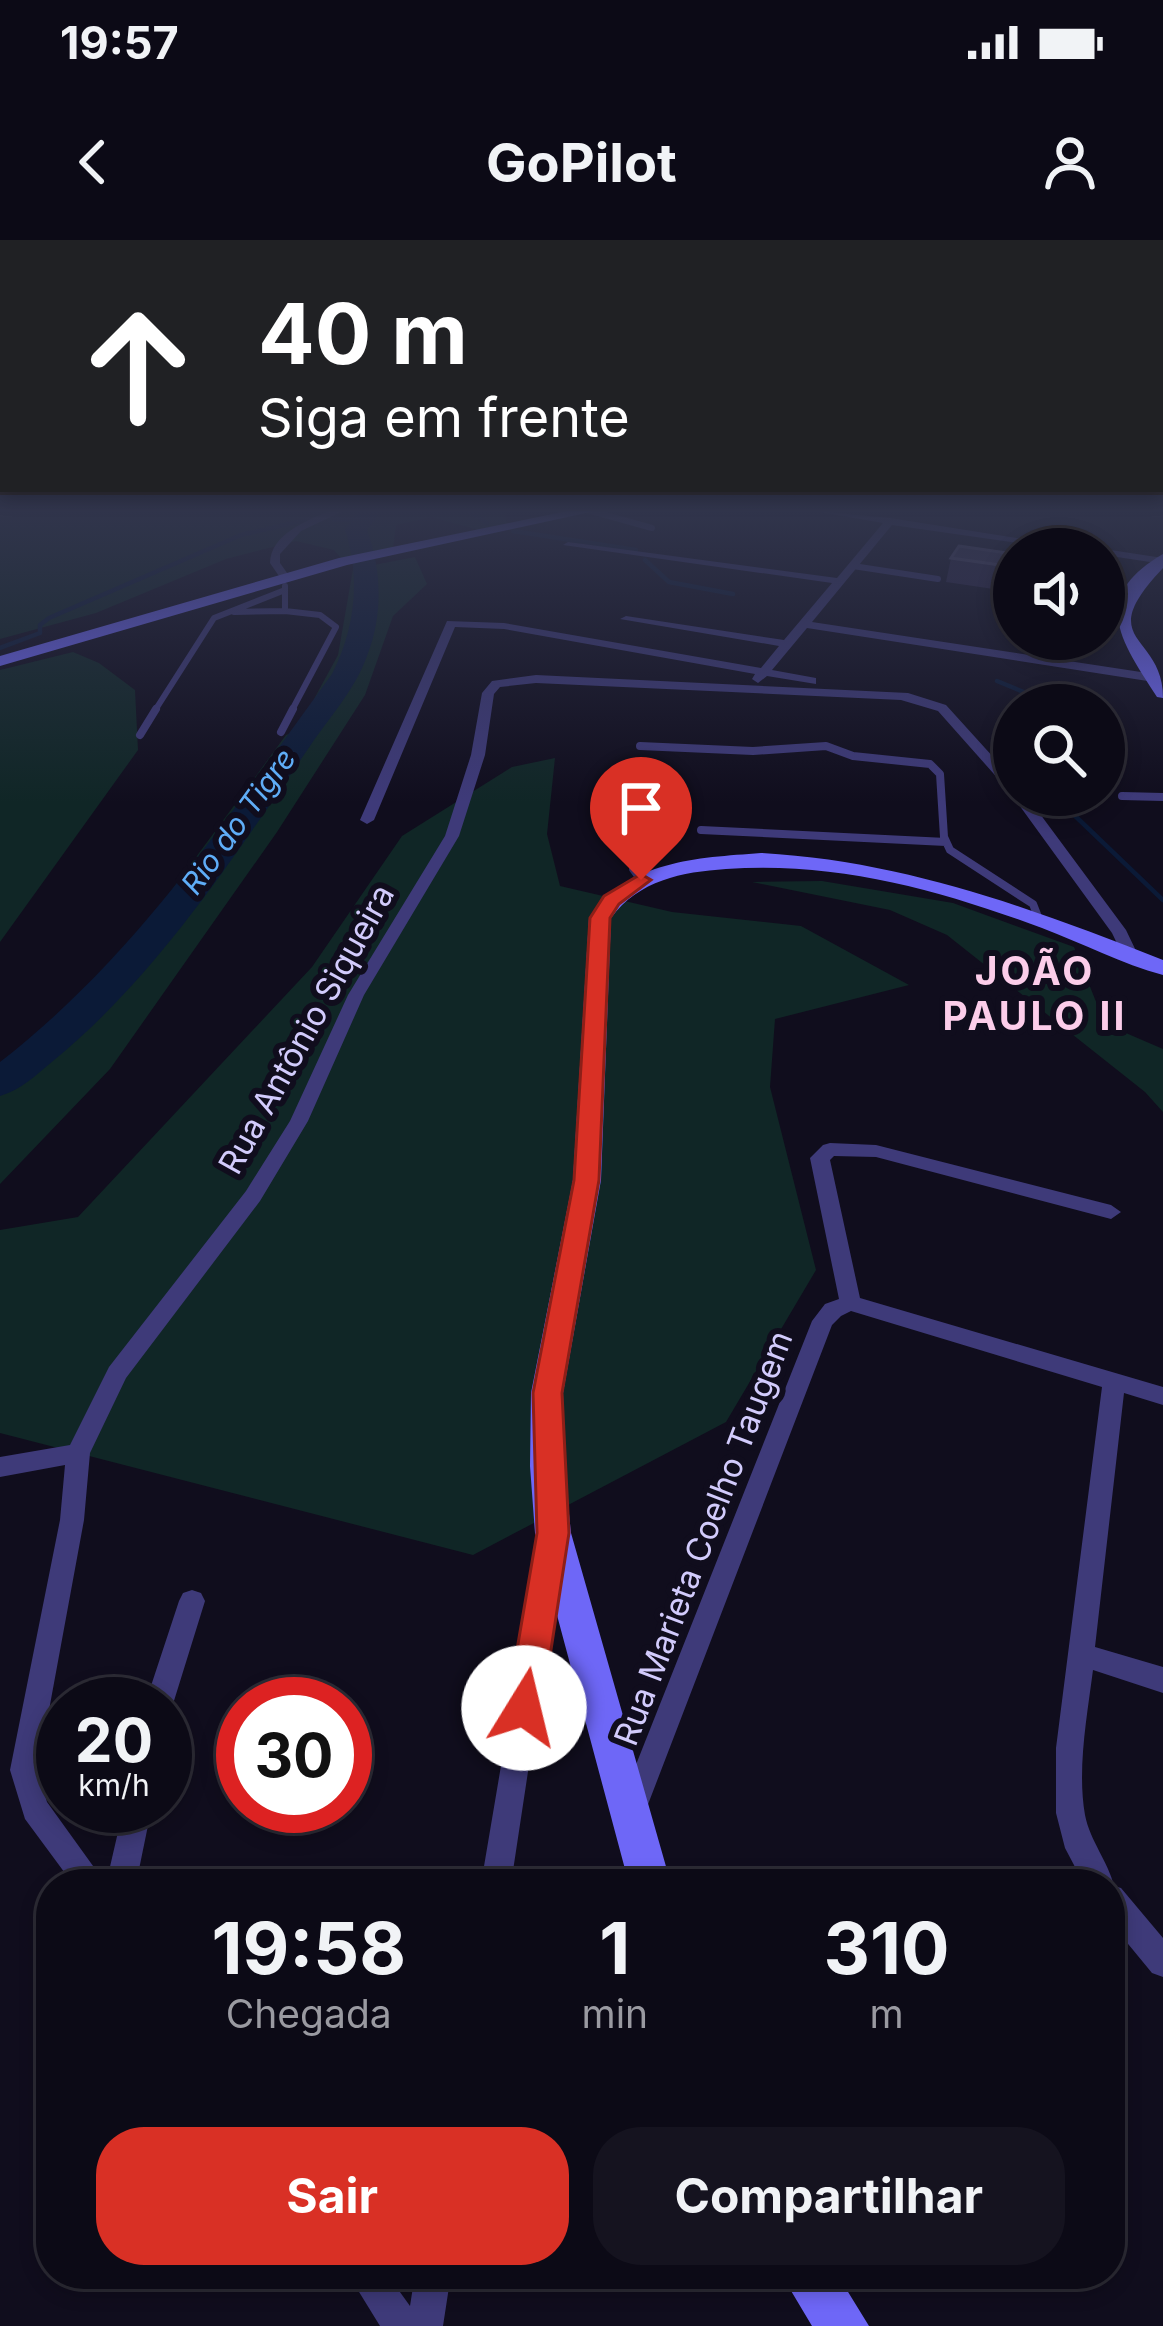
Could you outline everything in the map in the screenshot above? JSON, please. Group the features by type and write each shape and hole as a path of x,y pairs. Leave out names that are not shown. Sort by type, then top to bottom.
{"street":[{"path":"0,661 195,608"},
{"path":"751,690 816,608"},
{"path":"1126,608 1123,623 1159,686"},
{"path":"626,619 787,644"},
{"path":"367,820 447,626 462,621 908,697 942,708 993,765"},
{"path":"803,624 1159,686"},
{"name":"Rua Antônio Siqueira","path":"78,1453 117,1373 253,1196 299,1120 356,995 452,836 478,755 488,693 496,683 751,690"},
{"path":"751,690 908,697"},
{"path":"1035,816 1120,933 1130,955"},
{"path":"498,1869 553,1533 547,1393 586,1180 600,918 611,901 641,880 704,863 812,860 907,876 1163,968"},
{"path":"1111,1212 876,1151 830,1149 820,1158 850,1303 1163,1396"},
{"name":"Rua Marieta Coelho Taugem","path":"632,1810 824,1321 832,1310 850,1303"},
{"path":"1092,1869 1070,1813 1070,1748 1114,1383"},
{"path":"0,1467 78,1453 72,1520 24,1770 35,1809 80,1869"},
{"path":"553,1533 646,1869"},
{"path":"168,1677 192,1601"},
{"path":"1083,1655 1163,1680"},
{"path":"124,1869 132,1833"},
{"path":"1125,1917 1163,1962"},
{"path":"376,2289 402,2326"},
{"path":"424,2326 430,2289"},
{"path":"817,2289 843,2326"}],"lane":[{"path":"140,735 214,618 232,608"},
{"path":"224,612 320,614 336,627 281,732"},
{"path":"640,746 753,751 826,746 853,756 930,764 940,774 950,850 1033,904 1040,922"},
{"path":"632,795 641,835 633,869 641,880"},
{"path":"1125,796 1163,797"},
{"path":"701,830 946,842"}],"green space":[{"path":"0,608 107,608 96,613 0,639"},
{"path":"346,608 401,608 393,616 365,695 277,832 110,1069 0,1184 0,1067 79,1004 143,929 286,735 297,730 317,704 314,699 338,655"},
{"path":"73,652 99,663 135,690 138,750 0,942 0,670"},
{"path":"555,758 547,834 560,886 672,912 801,926 909,985 775,1019 770,1087 816,1270 726,1422 473,1555 0,1433 0,1230 78,1217 312,967 402,836 512,767"},
{"path":"822,881 953,903 1074,947 1105,1024 1163,1049 1163,1112 1145,1092 947,935 890,910 752,882"}],"waterway":[{"path":"0,648 40,633 40,625 71,608"},
{"name":"Rio do Tigre","path":"0,1083 101,995 188,893 345,675 359,642 365,608"},
{"path":"997,681 1004,684"},
{"path":"1075,816 1163,900"}],"district":[{"name":"JOÃO PAULO II","path":"1035,992"}],"route":[{"path":"524,1708 553,1533 547,1393 586,1180 600,918 611,901 641,880"}]}
